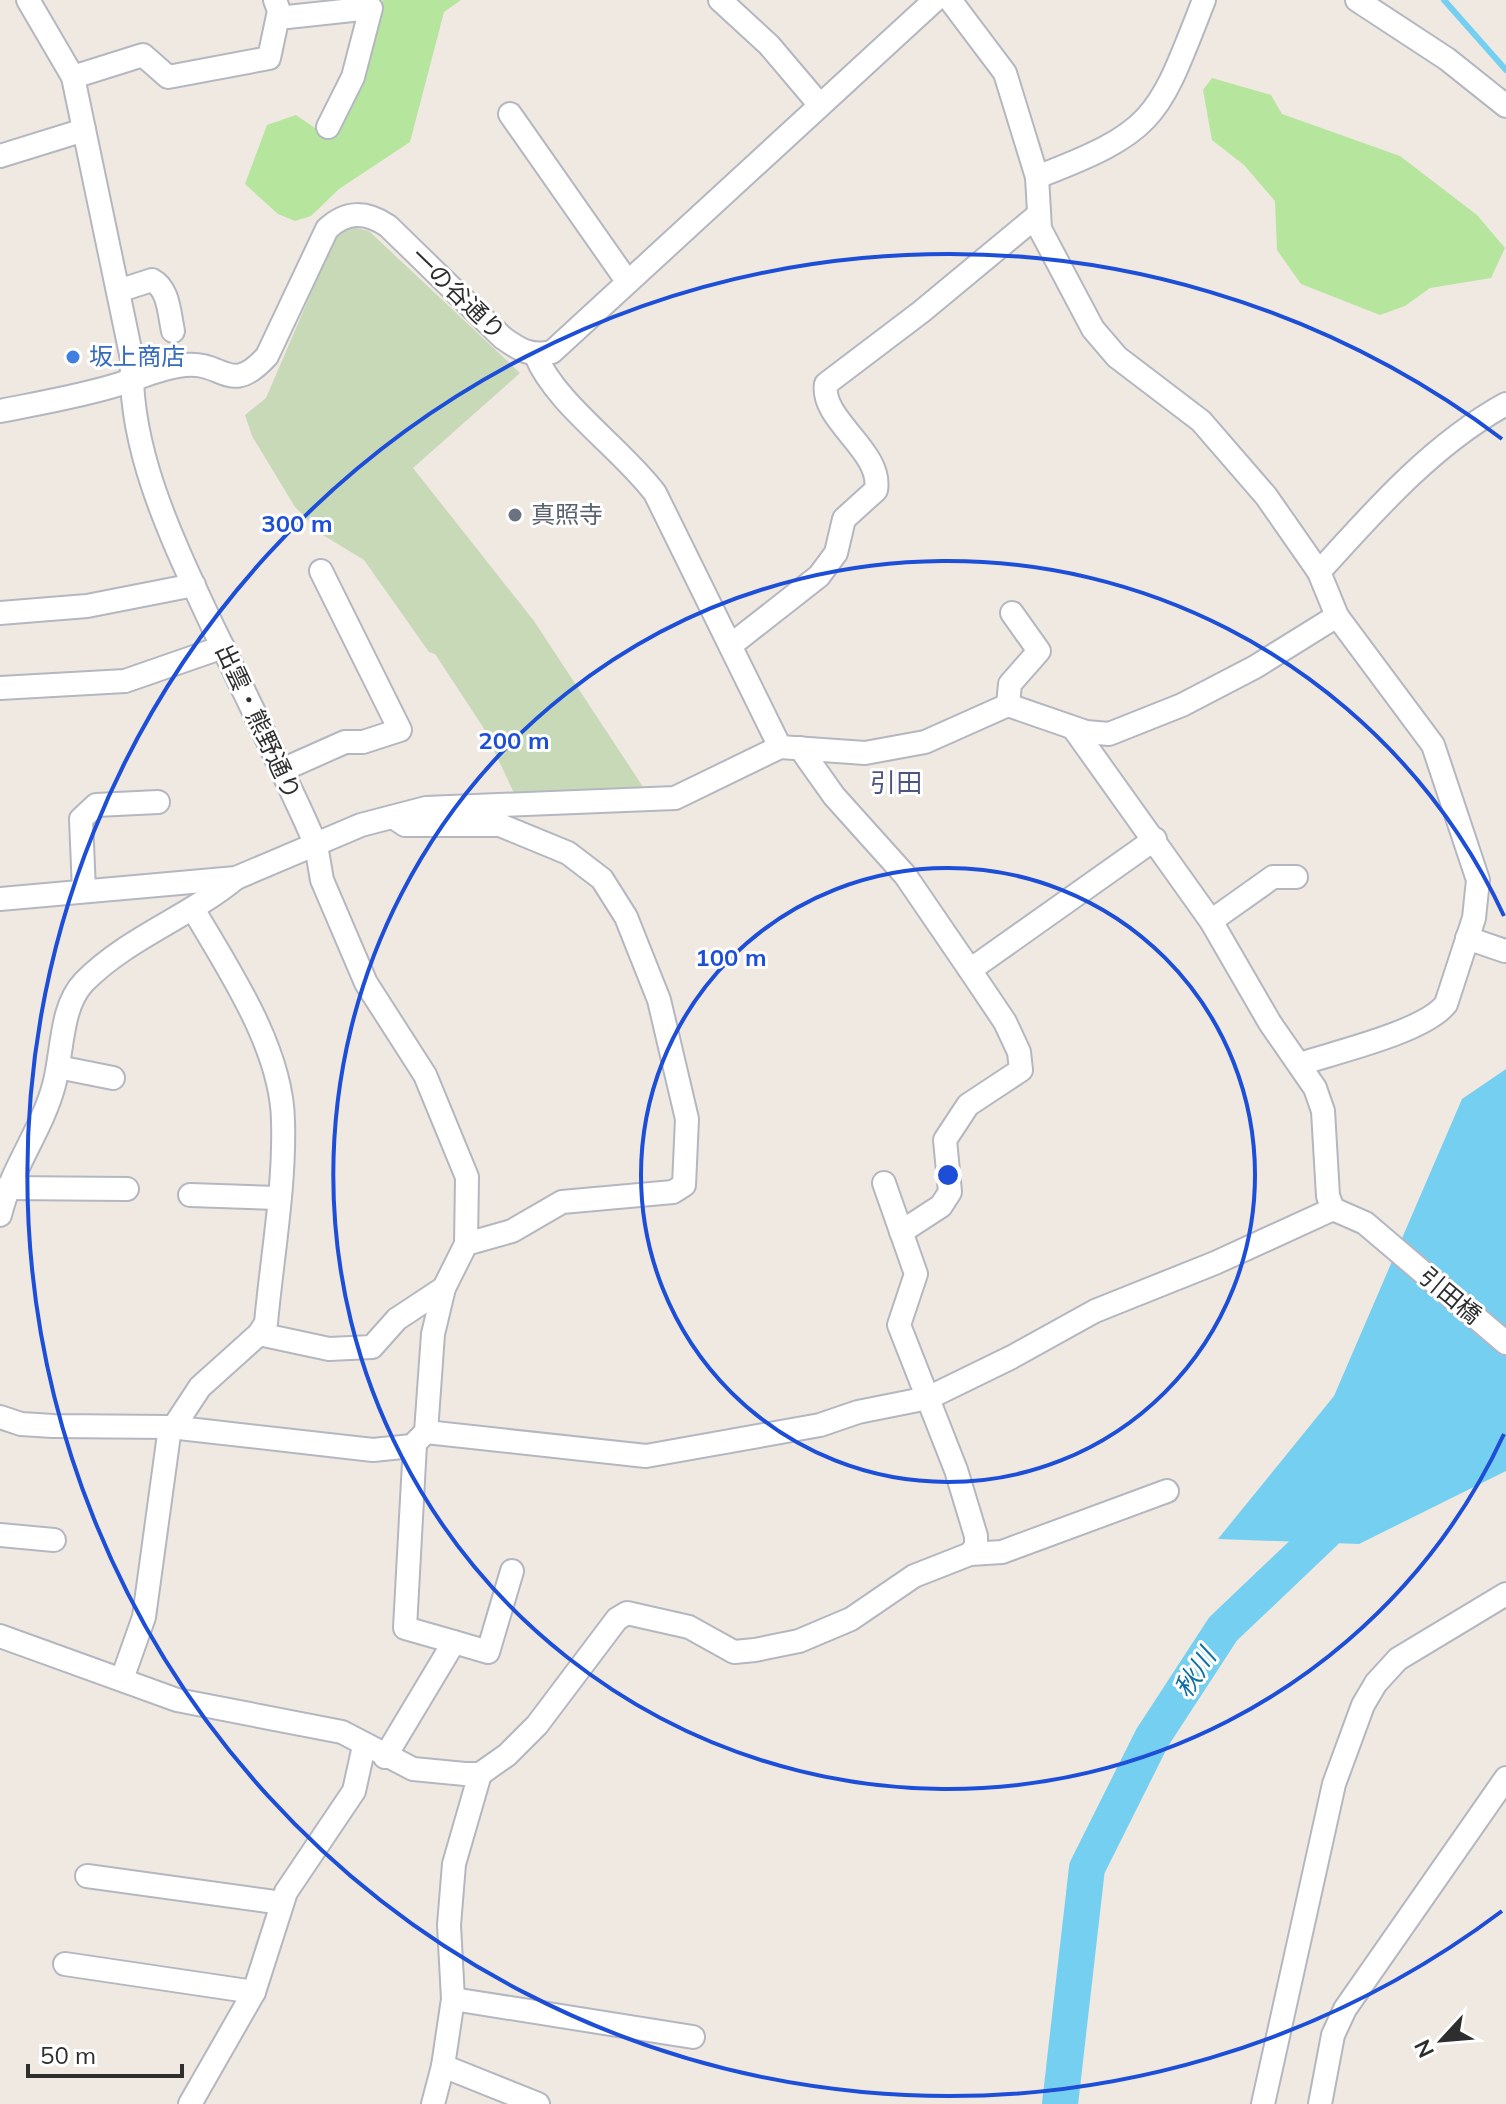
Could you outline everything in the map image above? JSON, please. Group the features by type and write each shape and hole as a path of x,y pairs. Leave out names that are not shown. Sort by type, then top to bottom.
{"street":[{"name":"出雲・熊野通り","path":"28,0 73,77 132,359 131,380 138,427 168,529 316,845 322,880 366,983 425,1075 460,1155 469,1206 466,1244 444,1288 428,1362 405,1628 454,1642"},
{"path":"720,0 769,45 819,104"},
{"path":"901,1232 941,1206 950,1192 945,1140 961,1112 1021,1070 1019,1052 1005,1022 905,875 790,748 731,645 655,493 634,465 544,377 536,356 560,346 935,0"},
{"path":"950,0 1005,73 1037,177 1040,229 1093,329 1117,357 1201,421 1266,496 1319,572 1337,616 1433,745 1478,880 1479,901 1451,994 1439,1012 1414,1026 1300,1064"},
{"path":"1037,177 1109,147 1150,117 1169,87 1204,0"},
{"path":"1357,0 1447,59 1506,106"},
{"path":"73,77 143,55 168,77 262,60 273,54 276,9 373,4 353,77 328,127"},
{"path":"510,114 627,281"},
{"path":"0,156 84,130"},
{"name":"一の谷通り","path":"0,411 183,365 196,364 237,378 252,373 267,356 327,229 339,218 359,214 377,218 388,226 503,338 520,351 536,356"},
{"path":"731,645 819,576 836,553 844,519 876,490 875,469 830,404 826,384 921,312 1038,215"},
{"path":"118,291 152,280 157,282 165,294 173,331"},
{"path":"1319,572 1370,515 1452,441 1478,419 1506,404"},
{"path":"282,770 345,742 363,742 400,730 321,571"},
{"path":"0,613 87,606 194,585"},
{"path":"1008,705 1010,684 1039,651 1012,613"},
{"path":"0,1215 6,1188 54,1088 72,996 86,979 236,878 361,825 426,808 675,798 790,748 865,753 925,742 1008,705 1074,729 1109,734 1182,705 1255,667 1337,616"},
{"path":"0,688 125,681 223,647"},
{"path":"0,1417 21,1424 171,1427 373,1450 400,1450 421,1438 646,1456 820,1425 858,1412 928,1398 1002,1363 1095,1311 1257,1245 1333,1209 1328,1196 1323,1111 1315,1088 1270,1023 1211,921 1074,729"},
{"path":"84,891 81,819 96,805 158,802"},
{"path":"392,816 405,825 500,825 568,853 602,879 626,917 659,1000 687,1119 684,1185 673,1192 562,1202 512,1231 466,1244"},
{"path":"970,970 1114,865 1155,839"},
{"path":"1211,921 1273,877 1296,877"},
{"path":"0,899 236,878"},
{"path":"122,1679 144,1617 171,1427 214,1372 259,1334 266,1323 283,1120 274,1068 238,986 193,909"},
{"path":"1467,938 1505,951"},
{"path":"58,1067 113,1078"},
{"path":"884,1183 916,1274 899,1325 956,1470 976,1536 976,1546 970,1554"},
{"path":"6,1188 127,1189"},
{"path":"190,1195 277,1198"},
{"name":"引田橋","path":"1333,1209 1365,1223 1506,1343"},
{"path":"259,1334 329,1349 372,1347 397,1319 444,1288"},
{"path":"433,2104 443,2066 453,1999 449,1925 454,1864 480,1774 537,1725 617,1619 627,1613 689,1627 734,1652 799,1641 851,1619 914,1576 970,1554 1002,1552 1167,1491"},
{"path":"0,1535 54,1540"},
{"path":"385,1757 454,1642 488,1652 512,1571"},
{"path":"1263,2104 1334,1784 1363,1705 1376,1683 1398,1659 1506,1594"},
{"path":"0,1636 177,1700 342,1732 385,1757 429,1772 480,1774"},
{"path":"190,2104 254,1992 282,1903 354,1791 364,1746"},
{"path":"1320,2104 1333,2035 1345,2009 1506,1778"},
{"path":"87,1876 282,1903"},
{"path":"65,1964 254,1992"},
{"path":"453,1999 693,2037"},
{"path":"443,2066 538,2104"}],"green space":[{"path":"383,0 461,0 444,12 410,142 339,189 311,216 295,221 278,214 245,184 267,125 296,115 331,139"},
{"path":"1212,78 1271,95 1282,114 1400,156 1477,215 1505,248 1491,278 1430,288 1405,306 1380,315 1301,284 1277,250 1275,201 1244,165 1212,140 1203,90"},
{"path":"347,226 369,231 520,373 413,468 534,621 647,793 514,793 483,727 435,654 429,652 364,560 323,535 295,507 252,436 245,415 266,398 336,235"}],"water":[{"path":"1506,1069 1506,1471 1359,1544 1218,1539 1334,1396 1462,1099"}],"waterway":[{"path":"1444,0 1506,70"},
{"name":"秋川","path":"1060,2104 1087,1868 1152,1738 1223,1629 1325,1532 1344,1506"}],"place":[{"name":"坂上商店","path":"73,357"},
{"name":"真照寺","path":"515,515"}],"district":[{"name":"引田","path":"896,783"}]}
